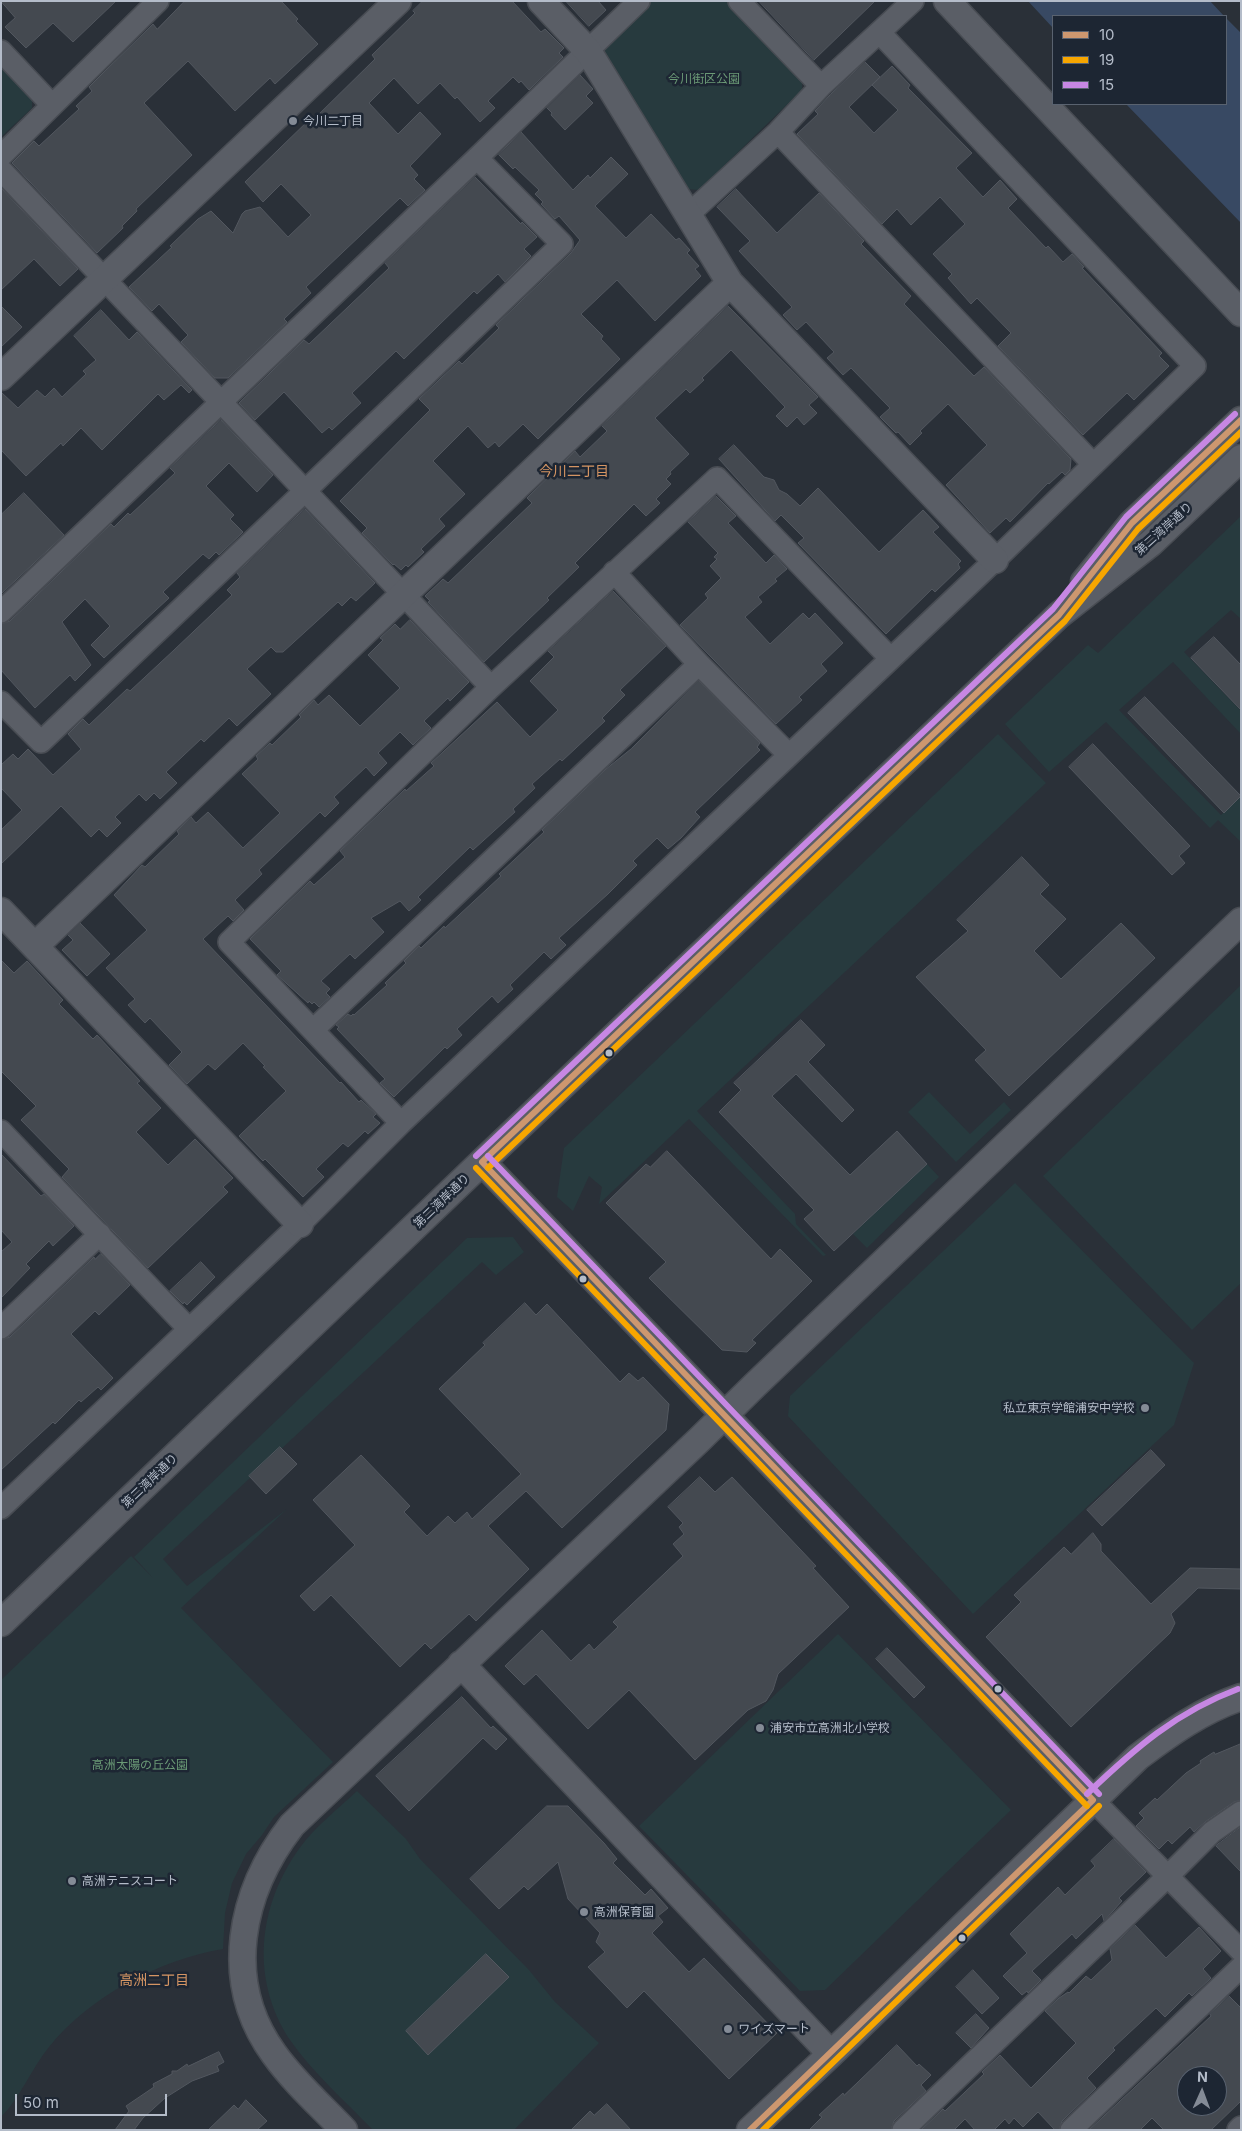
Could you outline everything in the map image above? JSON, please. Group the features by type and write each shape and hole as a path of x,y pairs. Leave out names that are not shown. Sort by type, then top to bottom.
{"street":[{"path":"1,377 398,1"},
{"path":"541,1 588,51 730,283 995,560"},
{"path":"1,612 639,1"},
{"path":"739,1 821,86"},
{"path":"689,214 778,132 821,86 913,1"},
{"path":"947,1 1241,313"},
{"path":"1,156 155,2"},
{"path":"1,1508 188,1328 300,1224 402,1123 995,560 1195,366 880,33"},
{"path":"1,51 52,105"},
{"path":"778,132 1094,464"},
{"path":"1,702 41,742 306,491 562,244 477,158"},
{"path":"1,170 491,687"},
{"path":"35,946 730,283"},
{"name":"第二湾岸通り","path":"1059,615 1132,523 1241,420"},
{"name":"第二湾岸通り","path":"1,1623 482,1162 1059,615 1151,543 1241,458"},
{"path":"402,1123 229,942 491,687 718,478 890,658"},
{"path":"614,572 698,664 789,756"},
{"path":"313,1030 698,664"},
{"path":"1,911 300,1224"},
{"path":"344,2130 292,2076 278,2058 251,2013 243,1983 243,1948 248,1909 258,1880 276,1846 292,1825 724,1416 1241,921"},
{"path":"1,1131 188,1328"},
{"path":"482,1162 1167,1878 1241,1951"},
{"path":"1,1328 100,1234"},
{"path":"461,1664 831,2054"},
{"path":"750,2130 1138,1757 1174,1730 1201,1714 1241,1697"},
{"path":"903,2130 1167,1878 1212,1832 1241,1812"},
{"path":"1071,2130 1241,1967"},
{"path":"1238,2130 1241,2127"}],"green space":[{"name":"今川街区公園","path":"647,1 728,1 802,79 802,90 699,190 687,189 605,53 606,42"},
{"path":"1,63 32,95 32,108 1,137"},
{"path":"1241,516 1241,619 1231,610 1184,652 1241,711 1241,734 1173,662 1119,710 1221,815 1241,797 1241,842 1218,820 1210,828 1106,722 1049,772 1005,724 1088,645 1098,653"},
{"path":"998,734 1046,783 697,1111 795,1214 796,1224 826,1255 823,1256 689,1119 599,1204 602,1187 589,1176 573,1211 557,1197 564,1148"},
{"path":"1241,985 1241,1283 1192,1330 1043,1176"},
{"path":"929,1092 970,1134 1004,1102 1011,1110 956,1162 908,1112"},
{"path":"927,1164 939,1177 867,1248 853,1234"},
{"path":"1015,1183 1194,1363 1174,1425 973,1614 788,1416 790,1396"},
{"name":"高洲太陽の丘公園","path":"513,1237 524,1252 496,1275 482,1262 163,1559 187,1586 287,1509 181,1608 333,1762 274,1817 246,1854 232,1883 225,1913 223,1949 199,1954 151,1971 105,1996 84,2012 49,2047 14,2101 1,2117 1,1680 131,1556 153,1578 134,1557 467,1238"},
{"path":"838,1634 1011,1810 825,1990 800,1991 639,1826"},
{"path":"357,1791 406,1839 420,1859 529,1970 555,2002 599,2043 514,2130 373,2130 309,2064 290,2040 277,2015 268,1990 264,1964 264,1938 277,1888 289,1864 305,1841"}],"water":[{"path":"1028,1 1210,1 1223,15 1052,15 1052,27"},
{"path":"1227,19 1241,33 1241,223 1127,105 1227,105"}],"building":[{"path":"1,1 116,1 73,42 53,23 26,48 5,27 15,18"},
{"path":"185,1 281,1 298,19 296,21 318,44 275,84 270,78 235,111 188,61 144,103 192,155 136,209 137,211 122,226 123,228 97,253 12,163 34,141 39,146 79,109 76,106 92,91 89,87 153,24 157,29"},
{"path":"423,1 512,1 541,32 545,29 564,48 559,53 563,57 529,90 521,81 519,83 513,77 488,101 495,108 480,122 457,97 455,99 440,83 418,104 394,78 369,103 398,134 420,112 441,134 410,166 418,175 414,179 425,190 408,206 400,198 306,287 311,293 284,319 287,322 228,378 215,378 181,342 188,335 159,304 152,311 129,287 172,247 170,246 198,219 211,211 233,233 245,211 260,207 288,237 311,215 281,184 263,202 245,182 312,117 314,119 375,59 372,55 415,13 413,11"},
{"path":"566,1 598,1 606,10 589,26"},
{"path":"759,1 875,1 814,60"},
{"path":"865,62 880,77 849,107 874,133 898,110 872,85 892,66 910,85 908,88 972,153 956,168 983,197 1000,180 1017,199 1008,208 1046,248 1048,246 1063,262 1072,254 1084,267 1082,268 1162,353 1159,356 1169,366 1134,400 1127,393 1083,435 998,346 1011,333 977,298 971,304 948,278 952,274 933,254 965,224 940,197 911,225 897,209 882,224 797,134 818,114 815,111 830,95"},
{"path":"580,75 593,89 586,96 593,103 565,130 547,108"},
{"path":"521,132 573,190 588,175 590,178 611,157 628,174 595,206 626,238 651,214 676,240 679,238 690,250 687,253 699,266 695,269 701,276 655,321 617,280 581,314 603,336 601,339 620,359 538,439 523,424 499,447 495,442 488,448 468,426 433,461 465,494 439,519 445,526 421,549 424,552 408,567 406,565 401,570 393,565 362,533 367,528 340,501 430,410 419,399 459,361 462,364 499,328 496,325 571,253 580,240 559,216 555,219 541,204 543,202 535,194 539,190 515,167 513,169 499,155"},
{"path":"475,177 521,224 522,222 537,237 524,249 531,256 505,282 498,274 477,294 474,291 404,359 396,351 352,393 361,403 332,430 329,427 322,433 284,392 255,420 239,403 304,340 309,344 389,268 385,263"},
{"path":"1,188 78,269 60,286 34,259 1,290"},
{"path":"736,189 777,233 819,193 864,241 861,244 911,296 904,304 974,376 984,367 1071,459 1070,470 1065,475 1062,472 1048,483 1010,522 1006,518 990,533 946,485 987,445 948,404 920,431 922,433 910,445 880,417 890,408 851,368 843,375 827,358 834,352 806,322 797,330 783,315 792,307 739,251 750,241 717,207"},
{"path":"1,306 22,327 1,347"},
{"path":"728,306 818,397 809,405 817,413 804,425 797,417 787,427 776,416 785,407 731,350 702,378 704,380 690,393 686,389 655,418 689,454 670,472 671,474 666,479 671,484 656,499 660,503 646,516 634,504 575,563 579,567 547,598 549,600 484,662 428,602 430,601 425,596 443,579 448,583 532,503 527,498 575,451 580,457 607,431 602,426"},
{"path":"101,310 129,340 137,332 192,390 189,393 181,385 164,400 158,394 102,450 81,428 63,446 61,443 26,476 1,450 1,392 18,408 37,390 45,397 54,388 62,397 86,374 83,371 96,360 74,336"},
{"path":"221,420 273,475 257,492 229,463 206,486 234,515 230,519 243,532 219,555 216,552 209,559 203,554 163,592 169,598 104,658 91,645 110,626 85,599 62,622 91,665 75,681 70,675 35,708 1,670 1,624 10,621 111,524 114,527 128,513 130,515 175,473 170,468"},
{"path":"734,445 764,477 774,480 779,490 787,494 800,506 818,488 879,552 923,510 939,527 933,532 961,561 958,564 960,568 935,592 932,589 886,634 798,543 804,538 781,515 775,521 719,459"},
{"path":"24,493 64,535 1,594 1,515"},
{"path":"716,496 736,516 728,523 766,563 774,555 787,569 775,579 777,581 758,597 762,602 745,617 770,644 803,613 809,619 815,613 843,643 821,664 827,671 799,697 802,700 776,724 680,625 708,598 705,594 721,578 710,566 717,559 714,557 718,553 688,522"},
{"path":"305,509 375,583 356,601 351,597 342,606 338,602 283,652 276,652 271,647 247,669 271,694 237,726 229,718 204,742 201,739 166,772 177,783 160,799 154,793 146,801 139,794 115,817 121,823 107,837 99,829 91,837 61,806 1,864 1,830 22,810 1,788 1,765 13,754 18,759 28,749 53,775 81,749 68,734 83,719 89,725 127,689 130,691 232,595 227,590 240,577 237,573"},
{"path":"613,591 666,646 620,690 625,695 602,718 605,721 562,761 560,759 532,784 535,788 513,809 515,812 473,850 470,847 418,897 421,900 409,911 400,901 371,918 384,932 355,959 350,954 321,981 330,989 326,993 330,997 319,1007 314,1002 312,1004 309,1001 308,1003 277,975 281,971 250,939 310,881 314,885 345,857 340,851 405,789 406,791 434,766 431,763 497,702 530,737 558,710 530,681 554,657 548,651"},
{"path":"410,620 469,682 450,701 448,698 424,721 431,728 413,745 400,732 378,753 387,763 374,776 366,767 334,797 339,803 325,817 320,812 259,870 262,874 235,900 244,910 233,921 228,916 203,939 340,1083 359,1102 361,1100 376,1114 373,1117 380,1123 368,1134 365,1131 348,1147 343,1143 316,1169 324,1177 303,1197 265,1159 263,1161 239,1136 286,1091 263,1067 265,1066 243,1043 215,1070 208,1064 187,1084 169,1065 182,1052 150,1018 145,1023 128,1005 135,999 106,968 147,930 114,895 142,865 145,867 179,834 177,831 191,817 196,823 208,812 243,848 280,813 242,774 258,759 256,756 270,743 272,745 301,717 299,715 314,700 318,705 329,695 360,726 400,688 368,655 383,640 380,638 395,624 400,629"},
{"path":"1214,637 1241,665 1241,710 1191,658"},
{"path":"699,681 760,743 757,747 760,750 695,812 700,817 681,838 668,849 657,838 633,861 637,865 559,938 566,945 551,959 544,952 510,985 513,989 498,1003 492,996 457,1029 462,1035 447,1049 445,1047 394,1097 380,1083 385,1079 337,1029 339,1027 336,1025 348,1014 354,1015 387,985 385,983 406,963 404,961 419,946 421,948 444,926 445,928 501,876 499,874 544,832 542,830 606,769 631,749"},
{"path":"1145,697 1241,796 1224,813 1128,713"},
{"path":"1093,744 1190,846 1179,856 1185,863 1172,875 1069,767"},
{"path":"1022,857 1049,885 1040,894 1066,919 1034,951 1061,979 1121,923 1155,958 1009,1096 975,1060 986,1050 916,977 968,931 957,920"},
{"path":"80,923 110,954 87,976 62,950 73,940 68,935"},
{"path":"1,960 14,973 27,961 63,1000 59,1004 93,1039 97,1035 140,1081 137,1083 161,1108 136,1132 168,1165 195,1139 233,1178 223,1187 228,1192 148,1268 62,1177 69,1169 21,1120 36,1106 1,1071"},
{"path":"801,1020 825,1045 808,1062 854,1110 842,1122 796,1074 772,1096 850,1175 897,1131 927,1164 834,1251 804,1219 814,1210 719,1112 741,1090 734,1083"},
{"path":"667,1151 771,1259 780,1249 812,1281 752,1340 756,1343 747,1352 722,1350 649,1278 666,1262 606,1203 646,1164 650,1167"},
{"path":"1,1154 41,1196 44,1194 74,1226 53,1246 49,1241 26,1264 30,1268 1,1298 1,1252 12,1242 1,1230"},
{"path":"101,1254 130,1285 99,1315 95,1311 71,1334 113,1378 101,1390 98,1387 81,1402 79,1400 55,1424 53,1422 1,1470 1,1340 10,1337 94,1257 95,1259"},
{"path":"201,1262 215,1277 187,1305 184,1302 183,1304 170,1291"},
{"path":"525,1303 536,1315 547,1304 620,1382 629,1373 638,1381 643,1377 669,1404 666,1430 562,1528 526,1491 488,1526 529,1569 476,1621 469,1614 431,1649 425,1643 400,1667 331,1595 314,1611 300,1596 355,1545 313,1500 361,1455 410,1506 404,1512 427,1536 448,1516 455,1523 467,1512 472,1519 521,1474 439,1389"},
{"path":"280,1447 297,1464 266,1494 249,1476"},
{"path":"1151,1450 1165,1465 1102,1526 1087,1510"},
{"path":"700,1477 715,1492 732,1477 816,1566 813,1568 849,1607 778,1674 773,1690 766,1701 748,1710 695,1760 629,1690 588,1729 536,1674 524,1685 505,1666 542,1630 571,1661 589,1644 594,1650 618,1627 613,1622 683,1556 673,1544 684,1534 679,1527 683,1523 668,1507"},
{"path":"1093,1533 1101,1544 1101,1551 1151,1604 1190,1568 1241,1569 1241,1589 1198,1588 1171,1614 1175,1623 1170,1633 1071,1727 986,1637 1021,1602 1014,1595 1064,1547 1071,1554"},
{"path":"887,1648 925,1687 914,1698 876,1659"},
{"path":"462,1697 491,1728 493,1726 507,1739 496,1750 483,1738 409,1811 376,1776"},
{"path":"1241,1744 1241,1800 1234,1802 1194,1832 1190,1827 1172,1844 1168,1840 1159,1849 1136,1826 1144,1818 1139,1813 1155,1798 1157,1800 1186,1773 1201,1763 1200,1761 1214,1752 1215,1754"},
{"path":"547,1806 568,1806 617,1859 613,1863 645,1895 651,1889 668,1908 658,1916 663,1922 652,1933 689,1972 704,1958 777,2033 729,2079 644,1991 627,2008 588,1967 605,1952 596,1942 600,1933 568,1899 558,1862 528,1890 524,1886 499,1909 470,1879"},
{"path":"1241,1827 1241,1872 1216,1846"},
{"path":"1114,1839 1146,1872 1119,1898 1122,1901 1104,1921 1102,1914 1076,1939 1072,1934 1032,1971 1041,1980 1028,1993 1027,1991 1022,1995 1003,1976 1027,1953 1010,1934 1058,1887 1065,1895 1095,1866 1091,1861"},
{"path":"1135,1925 1166,1958 1199,1927 1221,1951 1203,1969 1211,1978 1192,1996 1189,1993 1165,2017 1156,2008 1113,2048 1115,2050 1087,2078 1096,2088 1062,2121 1059,2130 1055,2130 1038,2112 1023,2127 1014,2118 1009,2124 1005,2119 994,2130 975,2130 965,2119 954,2130 921,2130 943,2109 945,2111 984,2074 982,2072 1000,2055 1031,2088 1076,2043 1045,2011 1059,1998 1069,1993 1086,1976 1091,1980 1112,1960 1110,1949"},
{"path":"486,1954 509,1977 428,2055 406,2031"},
{"path":"973,1970 999,1998 982,2014 956,1987"},
{"path":"1229,1996 1241,2008 1241,2101 1227,2115 1227,2066 1177,2066 1177,2116 1225,2116 1211,2130 1164,2130 1152,2118 1140,2130 1089,2130 1211,2016 1210,2014"},
{"path":"976,2014 989,2028 971,2048 956,2033"},
{"path":"897,2045 917,2066 919,2064 931,2075 921,2085 926,2091 894,2121 891,2130 809,2130 822,2117 819,2115 843,2093 844,2095"},
{"path":"219,2052 224,2062 217,2066 219,2071 192,2081 165,2098 143,2118 134,2130 115,2130 129,2111 126,2106 154,2087 153,2084 172,2074 172,2071 177,2071 187,2064 188,2066"},
{"path":"246,2100 267,2121 257,2130 208,2130 234,2105 238,2109"},
{"path":"607,2104 631,2130 571,2130 590,2111 594,2115"}],"transit line":[{"name":"15","path":"476,1156 1053,609 1126,517 1235,414"},
{"name":"10","path":"482,1162 1059,615 1132,523 1241,420"},
{"name":"19","path":"488,1168 1065,621 1138,529 1241,432"},
{"name":"15","path":"488,1156 1099,1794"},
{"name":"10","path":"482,1162 1093,1800"},
{"name":"19","path":"476,1168 1087,1806"},
{"name":"15","path":"1087,1794 1139,1747 1175,1720 1216,1698 1238,1689"},
{"name":"10","path":"750,2130 1093,1800"},
{"name":"19","path":"763,2130 1099,1806"}],"place":[{"name":"今川二丁目","path":"293,121"},
{"name":"私立東京学館浦安中学校","path":"1145,1408"},
{"name":"浦安市立高洲北小学校","path":"760,1728"},
{"name":"高洲テニスコート","path":"72,1881"},
{"name":"高洲保育園","path":"584,1912"},
{"name":"ワイズマート","path":"728,2029"}],"district":[{"name":"今川二丁目","path":"574,472"},
{"name":"高洲二丁目","path":"154,1981"}]}
